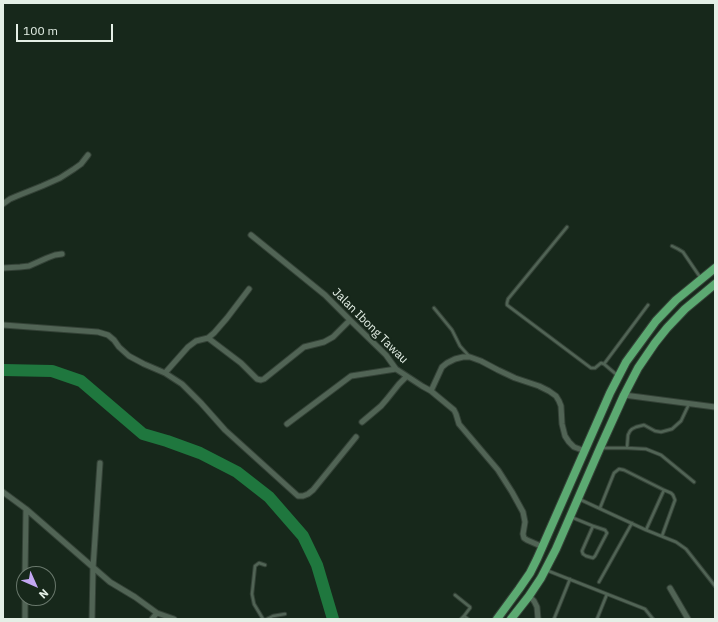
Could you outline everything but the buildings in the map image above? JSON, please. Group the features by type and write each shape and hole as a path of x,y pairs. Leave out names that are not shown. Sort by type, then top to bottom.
{"highway":[{"path":"497,619 530,573 619,376 634,351 656,321 676,300 715,268"},
{"path":"511,619 529,596 546,570 571,517 624,395 638,368 667,328 685,309 712,286 701,279"}],"street":[{"path":"3,204 10,199 60,178 81,164 88,155"},
{"name":"Jalan Ibong Tawau","path":"251,235 325,295 386,355 396,369 406,377 431,390 454,410 459,424 498,470 523,512 525,522 523,534 524,538 543,546"},
{"path":"3,268 29,266 55,255 62,254"},
{"path":"165,373 188,346 196,341 208,338 214,333 228,318 249,288"},
{"path":"208,338 241,363 257,379 261,380 304,347 324,342 333,337 350,320"},
{"path":"3,326 98,332 108,335 129,356 165,373 182,384 225,430 298,496 303,496 313,490 356,437"},
{"path":"431,390 442,367 448,363 463,357 470,357 481,361 516,378 539,386 556,396 561,406 562,424 569,442 574,447 585,451"},
{"path":"287,424 351,376 396,369"},
{"path":"362,422 381,406 406,377"},
{"path":"624,395 715,407"},
{"path":"92,619 93,568 100,463"},
{"path":"3,492 26,509 110,582 136,597 157,613 174,619"},
{"path":"25,566 26,509"},
{"path":"670,588 688,619"},
{"path":"529,596 537,607 538,619"},
{"path":"25,606 25,619"},
{"path":"152,619 157,613"}],"lane":[{"path":"567,227 508,299 507,306 591,368 594,368 602,363 604,364 648,305"},
{"path":"672,246 683,252 701,279"},
{"path":"434,308 452,330 460,346 470,357"},
{"path":"604,364 619,376"},
{"path":"627,448 628,435 632,429 644,425 655,431 661,432 672,429 681,421 689,404"},
{"path":"600,448 646,449 661,455 694,482"},
{"path":"600,508 614,473 620,469 624,470 673,495 675,500 662,536"},
{"path":"646,530 664,490"},
{"path":"579,498 646,530 676,542 686,549 715,586"},
{"path":"571,517 605,530 607,533 593,558 586,556 582,551 593,526"},
{"path":"599,582 632,523"},
{"path":"263,619 254,604 252,594 255,566 259,563 265,565"},
{"path":"546,570 646,608 653,619"},
{"path":"554,619 570,579"},
{"path":"597,619 608,594"},
{"path":"455,595 470,607 461,619"},
{"path":"267,619 273,616 285,614"},
{"path":"464,616 468,619"}],"waterway":[{"path":"3,370 52,371 81,381 143,434 200,453 237,472 269,497 303,536 317,565 333,619"}]}
